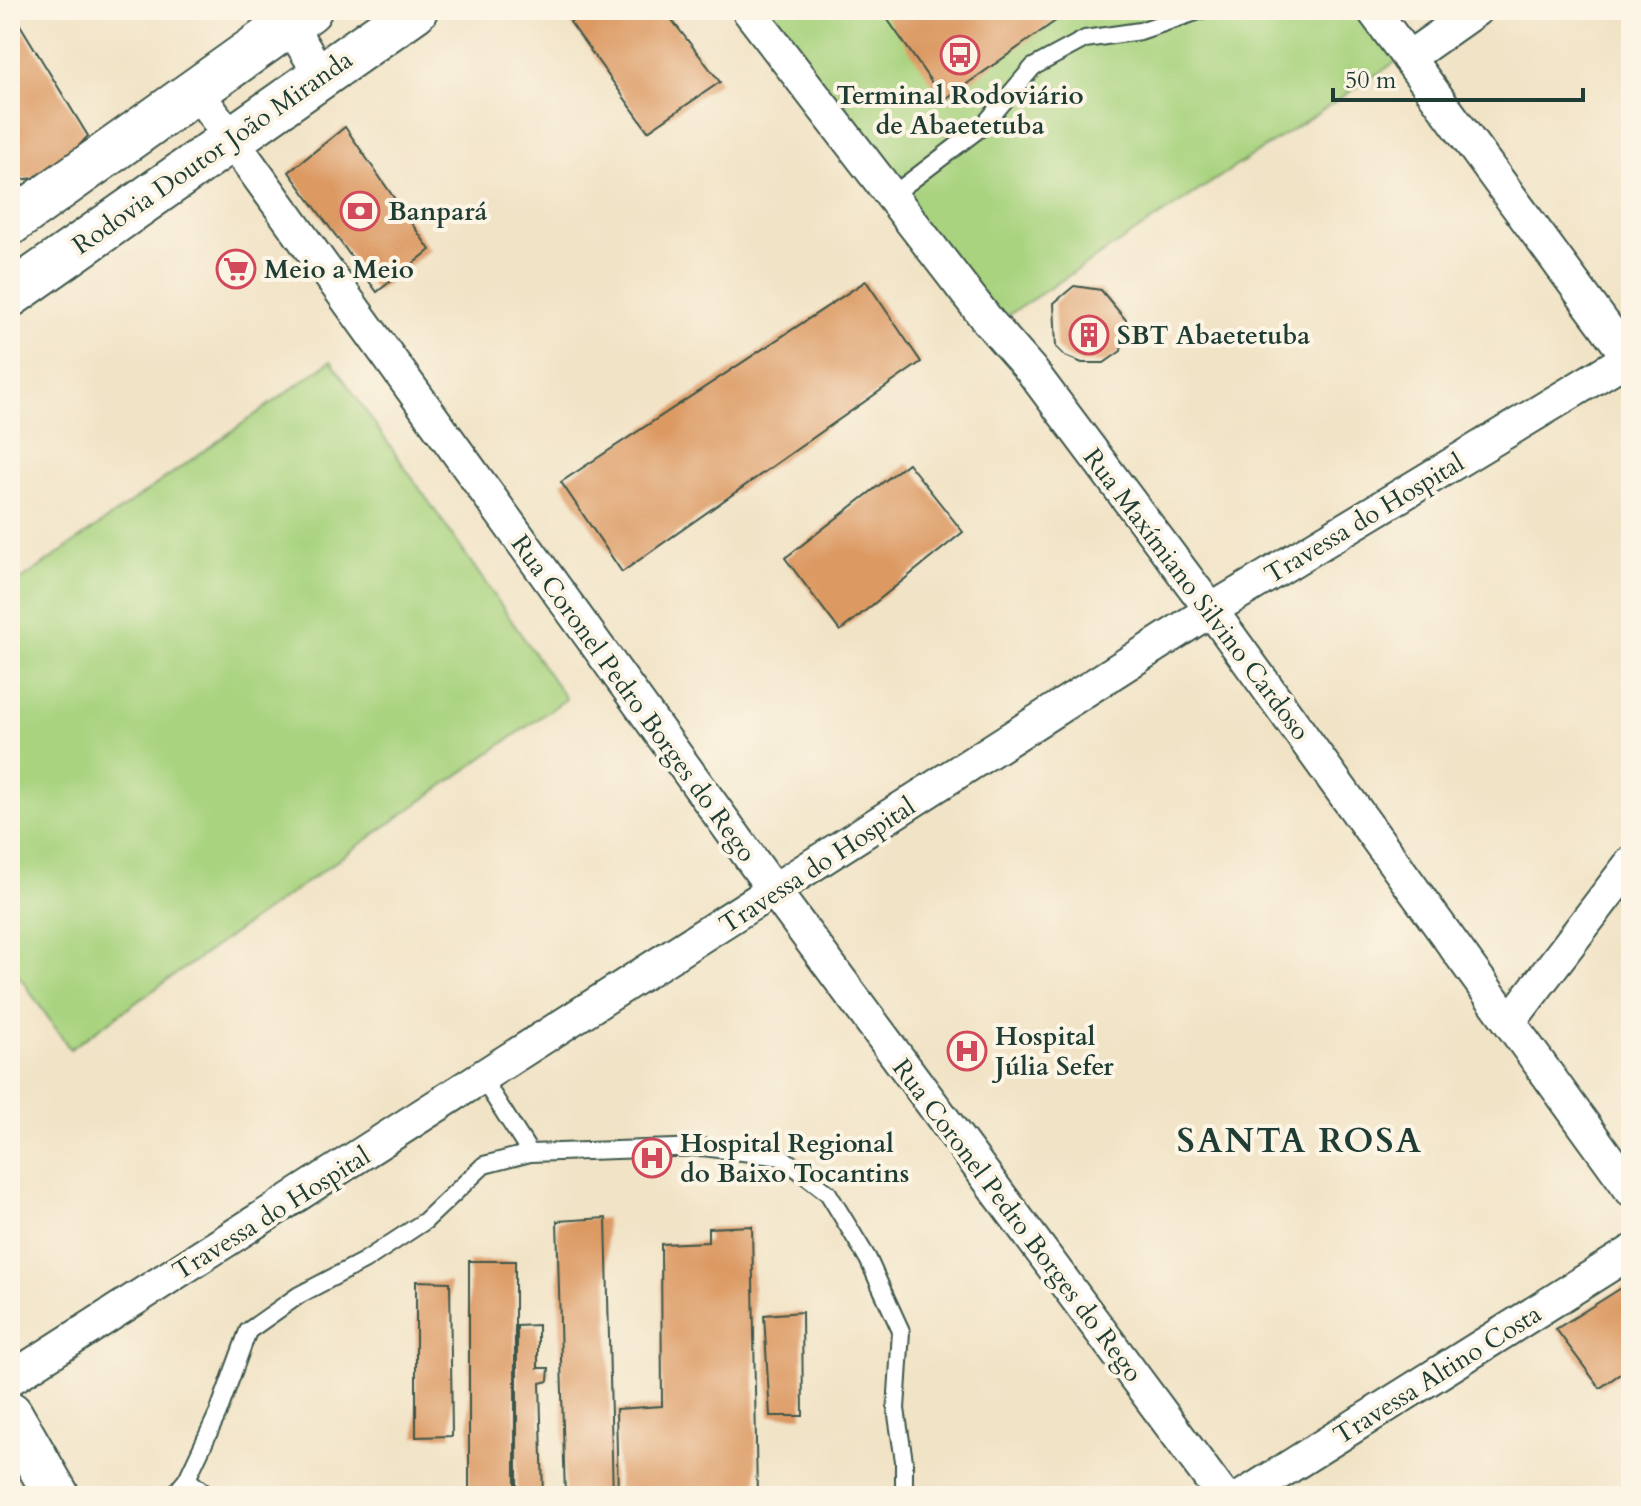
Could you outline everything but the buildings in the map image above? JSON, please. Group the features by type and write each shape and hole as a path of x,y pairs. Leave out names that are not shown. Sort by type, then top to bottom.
{"main road":[{"name":"Rodovia Doutor João Miranda","path":"10,295 415,10"},
{"path":"10,223 293,15"},
{"path":"10,1414 57,1496"}],"street":[{"name":"Rua Maxímiano Silvino Cardoso","path":"748,10 988,321 1031,370 1211,610 1511,1020 1631,1190"},
{"path":"1373,10 1630,360"},
{"path":"1408,58 1476,10"},
{"path":"293,15 320,74"},
{"name":"Rua Coronel Pedro Borges do Rego","path":"195,89 775,892 1223,1496"},
{"name":"Travessa do Hospital","path":"10,1379 1211,610 1630,360"},
{"path":"1511,1020 1631,863"},
{"name":"Travessa Altino Costa","path":"1243,1496 1631,1252"}],"lane":[{"path":"891,196 983,126 1033,67 1085,39 1140,31 1202,10"},
{"path":"482,1078 530,1153"},
{"path":"173,1496 187,1479 218,1413 248,1331 299,1295 364,1261 425,1221 484,1165 530,1153 703,1147 782,1157 828,1193 868,1259 901,1331 896,1409 904,1461 904,1496"},
{"path":"187,1479 208,1496"}],"green space":[{"path":"753,10 1379,10 1411,52 999,321"},
{"path":"331,361 566,699 70,1049 10,963 10,588"}],"place":[{"name":"Terminal Rodoviário de Abaetetuba","path":"960,55"},
{"name":"Banpará","path":"360,211"},
{"name":"Meio a Meio","path":"236,269"},
{"name":"SBT Abaetetuba","path":"1089,335"},
{"name":"Hospital Júlia Sefer","path":"967,1051"},
{"name":"Hospital Regional do Baixo Tocantins","path":"652,1158"}],"district":[{"name":"SANTA ROSA","path":"1300,1140"}]}
